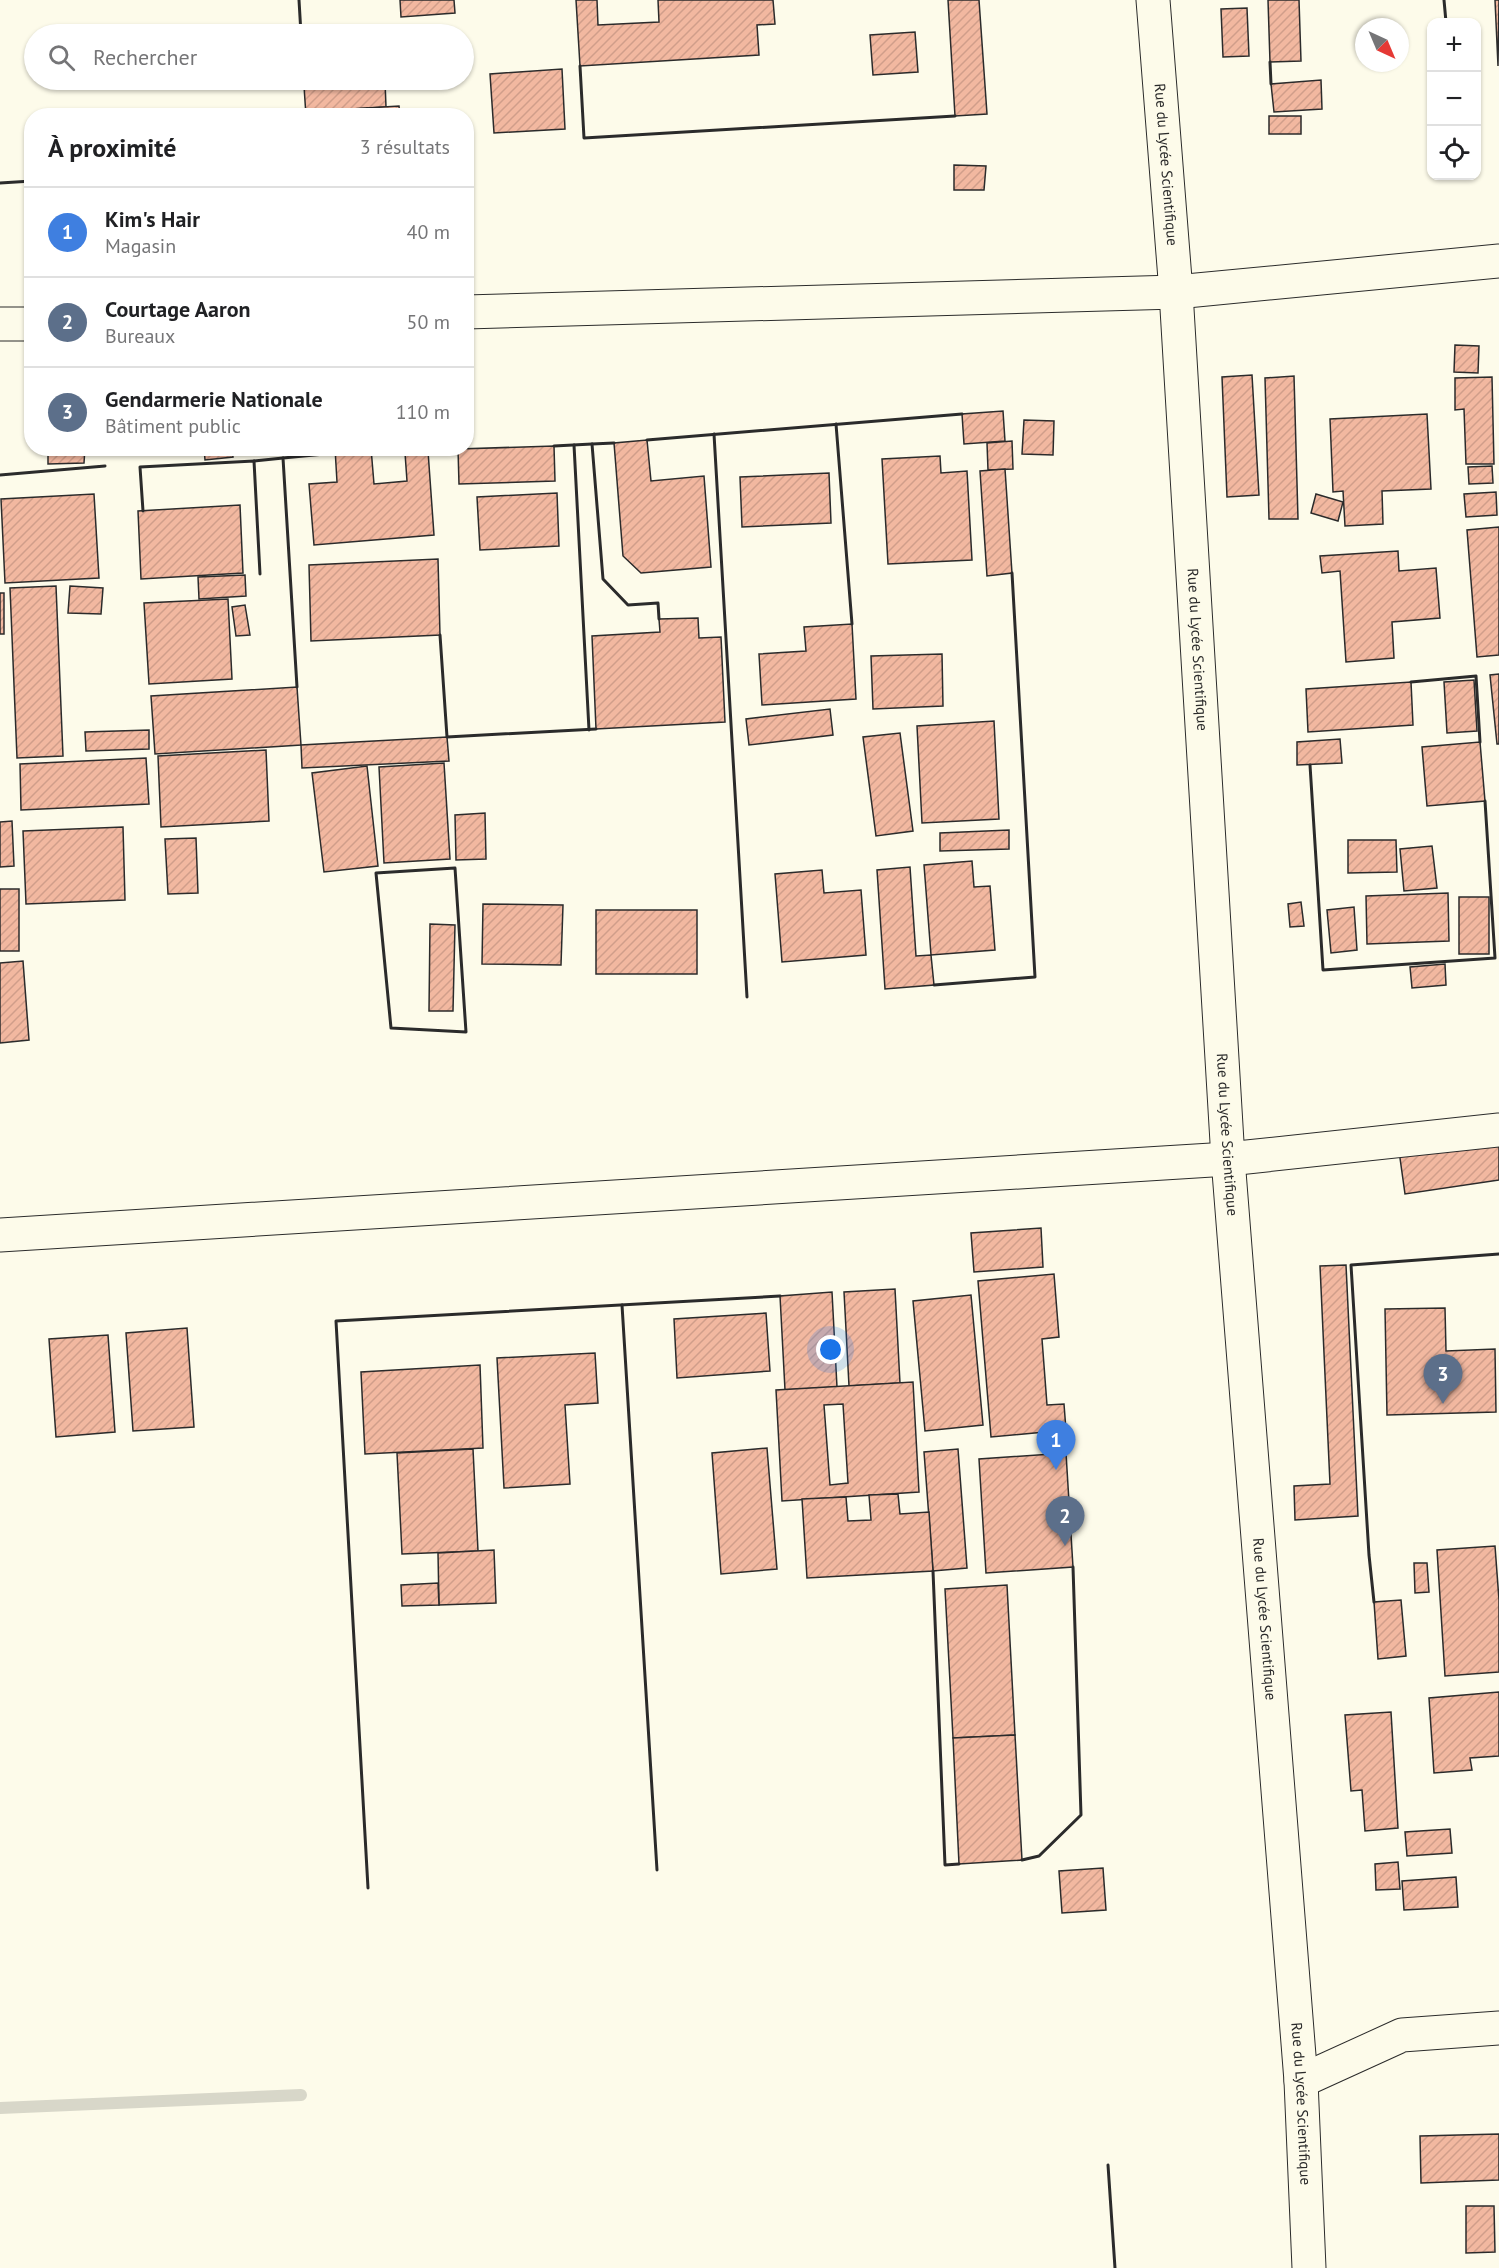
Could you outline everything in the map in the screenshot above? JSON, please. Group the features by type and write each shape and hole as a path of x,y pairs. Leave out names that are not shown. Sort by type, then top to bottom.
{"street":[{"name":"Rue du Lycée Scientifique","path":"1153,0 1176,292 1228,1159 1301,2081 1308,2268"},
{"path":"474,312 1176,292 1499,261"},
{"path":"0,324 24,324"},
{"path":"0,1235 1228,1159 1499,1130"},
{"path":"1301,2081 1402,2035 1499,2028"}],"building":[{"path":"400,0 454,0 455,13 401,17"},
{"path":"576,0 597,0 598,25 659,22 658,0 773,0 775,24 757,25 759,55 580,66"},
{"path":"948,0 979,0 987,114 955,116"},
{"path":"1268,0 1299,0 1301,61 1270,62"},
{"path":"1495,0 1499,0 1498,66"},
{"path":"1247,8 1249,56 1223,57 1221,9"},
{"path":"915,32 918,72 873,75 870,35"},
{"path":"562,69 565,129 494,133 490,74"},
{"path":"1321,80 1322,109 1274,112 1271,84"},
{"path":"304,90 385,90 386,107 305,108"},
{"path":"399,106 399,108 367,108"},
{"path":"1269,116 1301,116 1301,134 1269,134"},
{"path":"954,165 986,166 984,190 954,190"},
{"path":"1455,345 1479,346 1478,373 1454,372"},
{"path":"1252,375 1259,495 1227,497 1222,377"},
{"path":"1294,376 1298,519 1269,519 1265,378"},
{"path":"1492,377 1494,464 1466,464 1464,409 1455,410 1455,378"},
{"path":"1003,411 1005,441 964,444 962,414"},
{"path":"1427,414 1431,489 1382,491 1383,524 1345,526 1343,491 1333,492 1330,419"},
{"path":"1024,420 1054,421 1053,455 1022,454"},
{"path":"647,440 651,481 704,476 711,567 641,573 623,556 614,443"},
{"path":"1012,441 1013,469 988,470 987,443"},
{"path":"554,446 555,481 459,484 458,456 474,456 474,448"},
{"path":"48,456 84,456 84,463 48,464"},
{"path":"205,456 233,456 233,457 205,460"},
{"path":"335,456 372,456 374,484 407,481 405,456 428,456 434,535 314,545 309,484 337,482"},
{"path":"940,456 941,473 967,471 972,560 888,564 882,459"},
{"path":"1492,466 1493,483 1469,484 1468,467"},
{"path":"1005,469 1012,573 987,576 980,471"},
{"path":"829,473 831,523 742,527 740,477"},
{"path":"1496,492 1497,515 1466,517 1464,494"},
{"path":"557,493 559,546 480,550 477,497"},
{"path":"94,494 99,578 5,583 1,499"},
{"path":"1316,494 1343,502 1338,521 1311,513"},
{"path":"240,505 243,573 141,579 138,511"},
{"path":"1499,527 1499,655 1477,657 1467,530"},
{"path":"1398,551 1399,571 1436,568 1440,618 1392,622 1394,658 1346,662 1340,571 1322,573 1320,556"},
{"path":"438,559 440,635 311,641 309,565"},
{"path":"245,575 246,596 199,599 198,577"},
{"path":"56,586 63,756 17,758 10,588"},
{"path":"70,586 103,588 101,614 68,613"},
{"path":"0,593 4,593 4,634 0,634"},
{"path":"228,599 232,679 149,684 144,603"},
{"path":"245,605 250,635 236,636 232,607"},
{"path":"698,618 699,638 721,637 725,722 596,729 592,636 660,632 659,619"},
{"path":"852,624 856,699 762,705 759,654 806,651 804,627"},
{"path":"942,654 943,706 873,709 871,656"},
{"path":"1499,674 1499,744 1497,744 1490,675"},
{"path":"1474,680 1477,731 1447,733 1444,682"},
{"path":"1411,682 1413,725 1308,732 1306,689"},
{"path":"297,687 301,745 155,754 151,696"},
{"path":"830,709 833,735 749,745 746,719"},
{"path":"994,721 999,819 922,823 917,726"},
{"path":"149,730 149,749 86,751 85,732"},
{"path":"900,733 913,831 876,836 863,737"},
{"path":"447,737 449,761 302,768 301,745"},
{"path":"1340,739 1342,763 1297,765 1297,742"},
{"path":"1480,742 1485,801 1427,806 1422,747"},
{"path":"266,750 269,821 161,827 158,756"},
{"path":"146,758 149,804 21,810 20,764"},
{"path":"444,763 450,859 384,863 379,767"},
{"path":"367,766 378,866 324,872 312,773"},
{"path":"485,813 486,859 456,860 455,815"},
{"path":"12,821 14,866 0,867 0,822"},
{"path":"123,827 125,900 26,904 23,831"},
{"path":"1009,830 1009,849 940,851 940,833"},
{"path":"196,838 198,893 168,894 165,839"},
{"path":"1348,840 1396,840 1397,872 1348,873"},
{"path":"1432,846 1437,888 1404,891 1400,849"},
{"path":"972,861 974,887 990,886 995,950 931,955 924,865"},
{"path":"910,867 916,956 931,955 934,985 885,989 877,870"},
{"path":"822,870 824,893 861,890 866,955 782,962 775,874"},
{"path":"0,889 19,889 19,951 0,951"},
{"path":"1448,893 1449,941 1367,944 1366,896"},
{"path":"1459,897 1489,897 1489,954 1459,954"},
{"path":"1301,902 1304,926 1290,927 1288,904"},
{"path":"483,904 563,905 561,965 482,964"},
{"path":"1354,907 1357,950 1331,953 1327,910"},
{"path":"596,910 697,910 697,974 596,974"},
{"path":"430,924 455,925 453,1011 429,1011"},
{"path":"23,961 29,1040 0,1043 0,963"},
{"path":"1445,964 1446,985 1412,988 1410,967"},
{"path":"1499,1136 1499,1180 1405,1194 1399,1151"},
{"path":"1041,1228 1043,1267 974,1272 971,1233"},
{"path":"1346,1265 1358,1516 1295,1520 1294,1486 1330,1484 1320,1266"},
{"path":"1054,1274 1059,1337 1042,1339 1047,1405 1064,1404 1066,1430 991,1437 978,1281"},
{"path":"895,1289 900,1383 849,1386 844,1292"},
{"path":"832,1292 837,1387 785,1390 780,1296"},
{"path":"971,1295 983,1425 925,1431 913,1301"},
{"path":"1445,1308 1446,1351 1495,1349 1496,1412 1387,1415 1385,1309"},
{"path":"766,1313 770,1371 677,1378 674,1319"},
{"path":"187,1328 194,1427 133,1431 126,1333"},
{"path":"108,1335 115,1432 56,1437 49,1339"},
{"path":"595,1353 598,1403 565,1405 570,1484 504,1488 497,1358"},
{"path":"480,1365 483,1448 365,1454 361,1372"},
{"path":"913,1382 919,1492 782,1501 776,1390","holes":["843,1404 848,1483 830,1485 824,1405"]},
{"path":"767,1448 777,1569 721,1574 712,1453"},
{"path":"473,1449 478,1551 402,1554 397,1453"},
{"path":"958,1449 967,1568 933,1571 924,1452"},
{"path":"1066,1453 1073,1567 986,1573 979,1459"},
{"path":"898,1494 900,1514 929,1512 933,1571 807,1578 802,1499 846,1497 848,1521 871,1520 869,1495"},
{"path":"1495,1546 1499,1600 1499,1672 1445,1676 1437,1550"},
{"path":"494,1550 496,1603 439,1605 438,1553"},
{"path":"1414,1563 1427,1563 1429,1592 1415,1593"},
{"path":"438,1583 439,1605 402,1606 401,1585"},
{"path":"1007,1585 1015,1735 953,1738 945,1589"},
{"path":"1401,1600 1406,1656 1378,1659 1374,1602"},
{"path":"1499,1692 1499,1756 1470,1758 1472,1770 1434,1773 1429,1698"},
{"path":"1391,1712 1398,1828 1365,1831 1362,1790 1351,1791 1345,1715"},
{"path":"1015,1735 1022,1860 959,1864 953,1738"},
{"path":"1450,1829 1452,1853 1407,1856 1405,1832"},
{"path":"1398,1862 1400,1889 1376,1890 1375,1864"},
{"path":"1103,1868 1106,1910 1062,1913 1059,1871"},
{"path":"1456,1877 1458,1907 1404,1910 1402,1881"},
{"path":"1499,2134 1499,2180 1421,2183 1420,2136"},
{"path":"1466,2206 1494,2206 1495,2252 1466,2253"}],"waterway":[{"path":"0,2108 301,2095"}],"wall":[{"path":"299,0 300,24"},
{"path":"1444,0 1446,18"},
{"path":"1270,62 1271,84"},
{"path":"580,66 584,138 955,116"},
{"path":"0,183 24,182"},
{"path":"647,440 962,414"},
{"path":"836,424 852,624"},
{"path":"714,434 747,997"},
{"path":"614,443 592,444 603,579 628,605 658,603 659,619"},
{"path":"554,446 592,444"},
{"path":"574,445 589,730"},
{"path":"297,687 283,458 304,456"},
{"path":"254,461 283,458"},
{"path":"143,511 140,467 254,461 260,574"},
{"path":"0,475 105,466"},
{"path":"934,985 1035,977 1012,573"},
{"path":"440,635 447,737 596,729"},
{"path":"1411,682 1476,676 1480,742"},
{"path":"1310,765 1323,970 1495,958 1485,801"},
{"path":"455,868 466,1032 391,1028 376,873 455,868"},
{"path":"1374,1602 1351,1265 1499,1254"},
{"path":"368,1888 336,1321 780,1296"},
{"path":"622,1305 657,1870"},
{"path":"1022,1860 1039,1856 1081,1815 1073,1567"},
{"path":"933,1571 945,1865 959,1864"},
{"path":"1108,2165 1115,2268"}],"place":[{"name":"Gendarmerie Nationale","path":"1443,1404"},
{"name":"Kim's Hair","path":"1056,1470"},
{"name":"Courtage Aaron","path":"1065,1546"}]}
